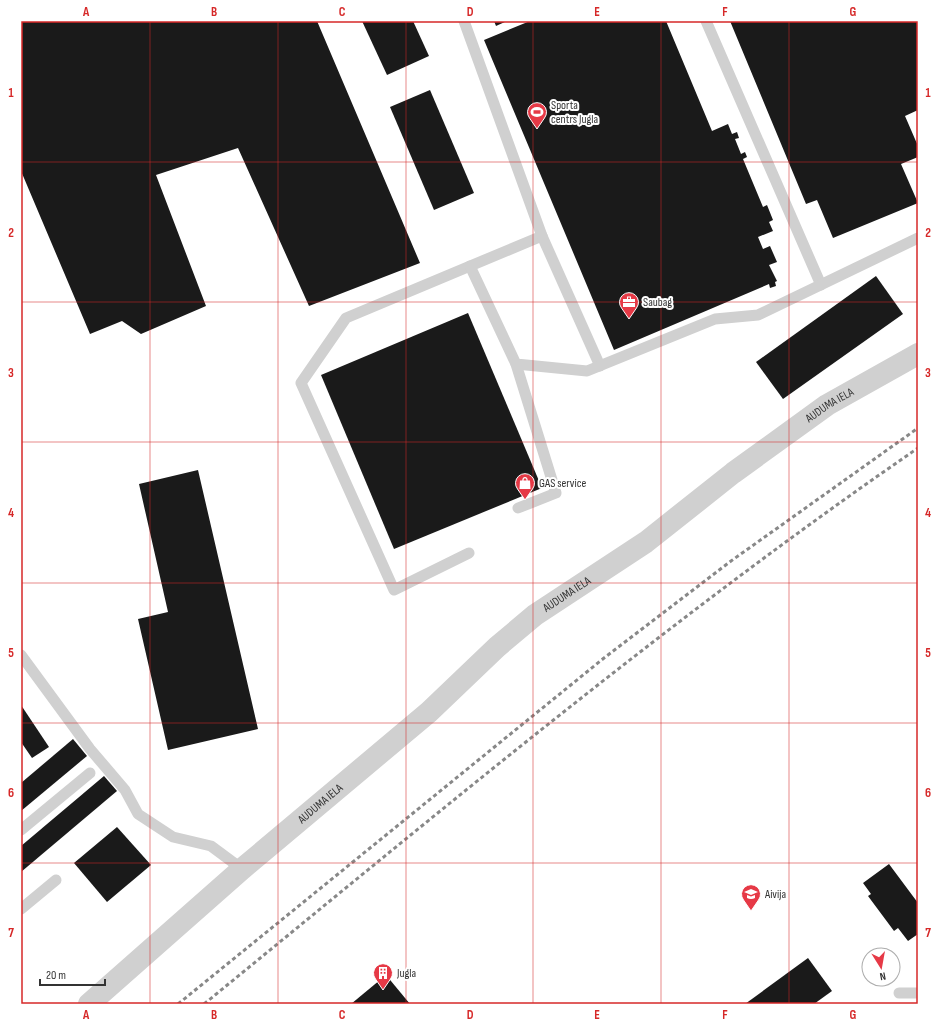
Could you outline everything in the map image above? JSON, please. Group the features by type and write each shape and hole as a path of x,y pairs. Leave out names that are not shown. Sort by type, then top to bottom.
{"street":[{"name":"AUDUMA IELA","path":"89,1004 242,869 429,712 497,647 536,614 646,542 732,473 827,405 918,354"}],"lane":[{"path":"464,21 542,236 600,366"},
{"path":"706,21 821,285"},
{"path":"469,553 394,590 301,383 346,318 542,236"},
{"path":"516,364 587,371 715,319 758,315 918,238"},
{"path":"470,266 516,364 556,493 518,508"},
{"path":"21,655 90,749 125,790 138,814 172,837 211,846 242,869"},
{"path":"21,830 90,773"},
{"path":"21,909 56,880"},
{"path":"899,993 918,993"}],"building":[{"path":"21,21 317,21 420,263 309,306 238,148 156,175 206,306 141,334 122,321 90,334 21,171"},
{"path":"362,21 413,21 429,56 387,75"},
{"path":"494,21 507,21 496,26"},
{"path":"530,21 666,21 712,131 728,124 732,134 737,132 739,138 735,139 741,154 745,152 747,157 743,159 763,207 767,205 773,220 769,222 773,231 758,237 763,249 770,246 777,262 769,265 777,281 775,282 776,286 770,288 769,284 614,350 484,40"},
{"path":"730,21 918,21 918,110 905,116 918,146 918,157 901,164 918,203 833,238 817,200 806,204"},
{"path":"430,90 474,193 434,210 390,107"},
{"path":"876,276 903,314 783,399 756,362"},
{"path":"468,313 542,488 394,549 321,375"},
{"path":"198,470 258,729 168,750 138,619 168,612 139,484"},
{"path":"21,705 49,747 32,758 21,742"},
{"path":"73,739 87,756 21,811 21,783"},
{"path":"104,776 117,791 21,872 21,846"},
{"path":"117,827 151,865 107,902 74,863"},
{"path":"889,864 918,903 918,934 908,941 898,928 894,931 868,896 871,894 863,883"},
{"path":"808,958 832,991 814,1004 745,1004"},
{"name":"Jugla","path":"386,975 410,1004 351,1004"}],"railway":[{"path":"178,1004 604,658 731,561 918,428"},
{"path":"204,1004 555,718 734,580 825,513 918,448"}],"place":[{"name":"Sporta centrs Jugla","path":"537,129"},
{"name":"Saubag","path":"629,319"},
{"name":"GAS service","path":"525,500"},
{"name":"Aivija","path":"751,911"},
{"name":"Jugla","path":"383,990"}]}
